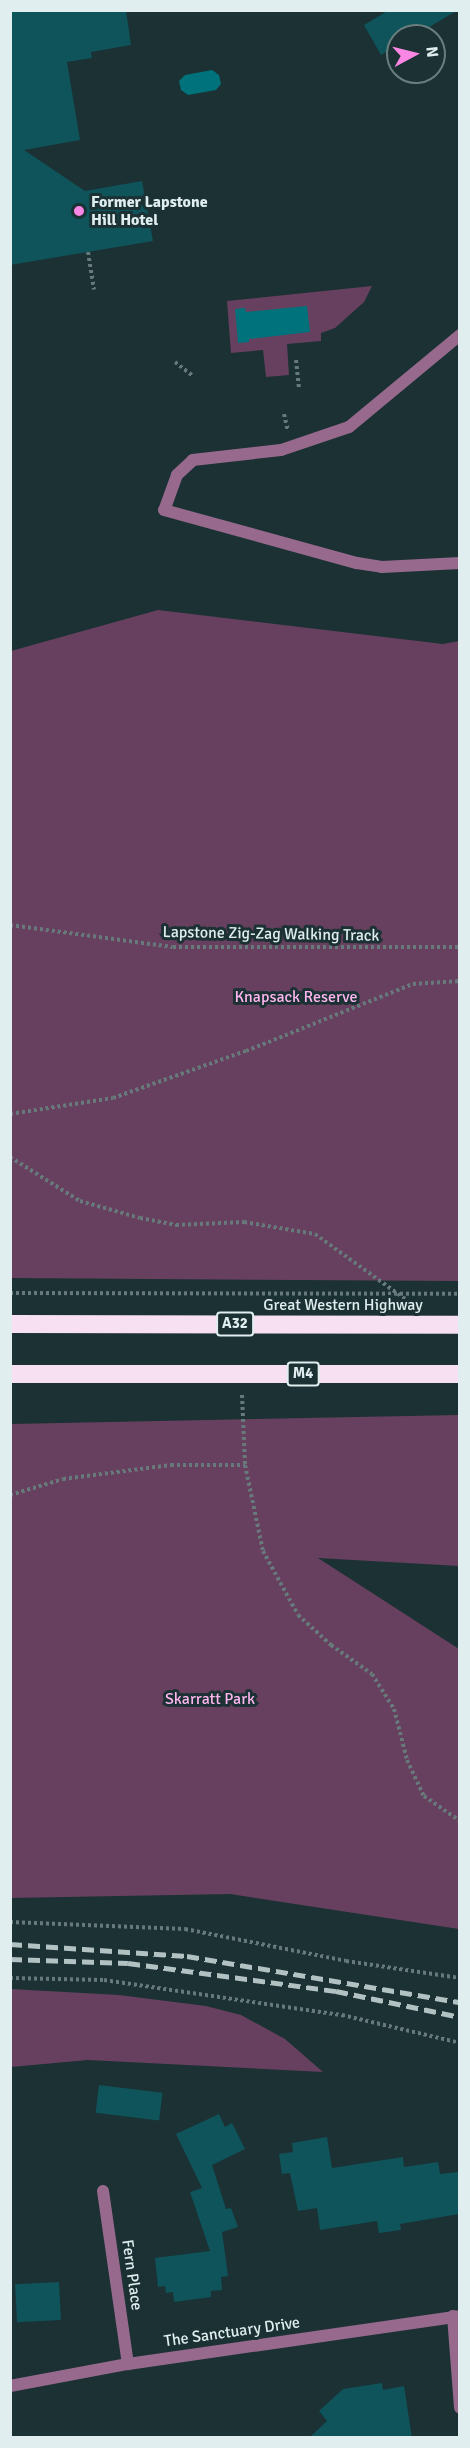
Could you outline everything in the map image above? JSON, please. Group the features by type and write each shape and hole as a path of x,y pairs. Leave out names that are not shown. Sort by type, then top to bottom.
{"highway":[{"name":"Great Western Highway","path":"10,1324 459,1325"},
{"name":"M4","path":"10,1374 147,1372 459,1374"}],"street":[{"path":"459,335 349,427 280,450 193,460 177,475 164,510 357,563 382,567 459,562"},
{"name":"Fern Place","path":"103,2191 128,2364"},
{"path":"456,2316 459,2408"},
{"name":"The Sanctuary Drive","path":"10,2386 128,2364 456,2316"}],"path":[{"path":"88,252 94,290"},
{"path":"296,360 299,389"},
{"path":"175,362 193,376"},
{"path":"284,414 290,437"},
{"name":"Lapstone Zig-Zag Walking Track","path":"10,925 173,947 459,947"},
{"path":"10,1114 113,1098 246,1050 413,984 459,981"},
{"path":"10,1157 80,1202 140,1218 176,1225 244,1222 315,1234 405,1299"},
{"path":"10,1293 459,1294"},
{"path":"241,1373 245,1466 263,1551 298,1615 330,1645 372,1674 394,1709 407,1760 423,1796 459,1821"},
{"path":"10,1495 63,1479 171,1465 245,1466"},
{"path":"10,1922 185,1929 346,1961 459,1978"},
{"path":"10,1978 105,1980 342,2015 459,2043"}],"green space":[{"path":"372,286 364,302 335,328 321,333 321,341 287,344 289,375 266,377 263,350 231,353 227,301"},
{"name":"Knapsack Reserve","path":"158,610 443,644 459,641 459,1281 11,1278 11,651"},
{"name":"Skarratt Park","path":"459,1415 459,1566 318,1558 459,1649 459,1929 230,1894 11,1898 11,1424"},
{"path":"11,1989 119,1995 206,2006 241,2015 285,2039 323,2072 88,2060 11,2067"}],"water":[{"path":"212,70 219,75 221,84 216,90 188,95 181,90 179,81 185,75"},
{"path":"307,306 310,332 249,339 249,342 238,343 235,309 245,308 246,312"}],"building":[{"path":"10,10 126,10 131,45 91,52 92,58 67,62 80,140 24,150 85,191 142,181 153,241 10,265"},
{"path":"389,10 458,10 434,24 386,24 386,52 381,55 364,25"},
{"path":"99,2085 163,2093 159,2121 96,2113"},
{"path":"219,2114 225,2127 232,2123 245,2149 212,2165 226,2209 231,2208 238,2227 222,2232 228,2276 221,2277 222,2290 211,2291 211,2297 174,2302 173,2292 166,2293 165,2286 158,2287 155,2258 210,2251 190,2192 202,2188 176,2134"},
{"path":"327,2137 332,2168 403,2157 404,2167 438,2162 440,2174 458,2172 459,2214 400,2224 401,2230 379,2233 377,2221 320,2230 317,2208 298,2211 290,2173 282,2174 279,2154 293,2152 292,2143"},
{"path":"59,2282 61,2320 17,2322 15,2284"},
{"path":"382,2383 383,2390 404,2386 412,2438 309,2438 327,2421 319,2411 343,2389"}],"railway":[{"path":"10,1944 187,1956 460,2002"},
{"path":"10,1959 128,1963 336,1991 460,2017"}],"place":[{"name":"Former Lapstone Hill Hotel","path":"79,211"}]}
